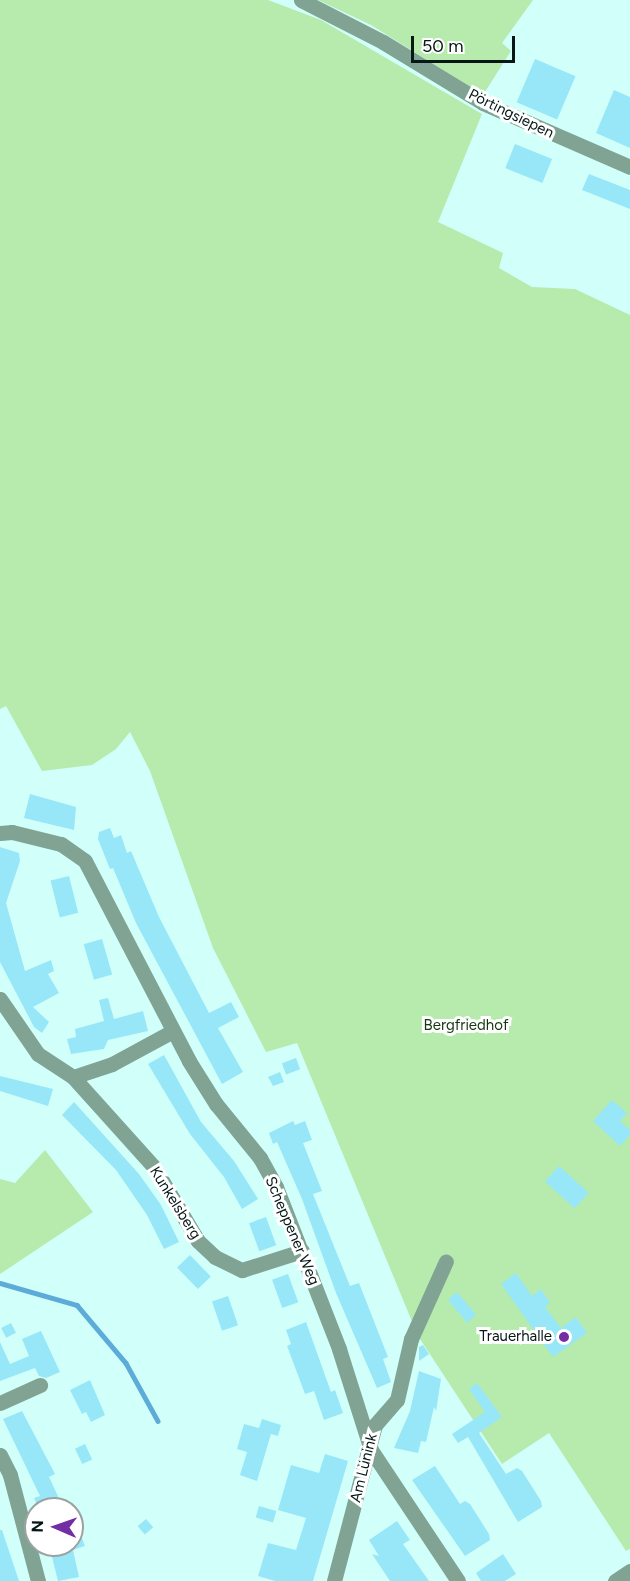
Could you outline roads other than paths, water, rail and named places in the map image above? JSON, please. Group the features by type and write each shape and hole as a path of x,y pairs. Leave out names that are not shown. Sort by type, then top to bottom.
{"street":[{"name":"Pörtingsiepen","path":"301,0 382,42 483,103 630,166"},
{"name":"Scheppener Weg","path":"0,834 12,832 61,844 85,861 173,1031 216,1104 260,1158 302,1251 362,1412 371,1450 458,1581"},
{"name":"Kunkelsberg","path":"0,999 38,1054 73,1077 154,1167 198,1241 215,1257 242,1270 302,1251"},
{"path":"73,1077 112,1064 173,1031"},
{"name":"Am Lünink","path":"334,1581 371,1450 375,1425 397,1400 411,1339 446,1261"},
{"path":"0,1403 40,1385"},
{"path":"0,1455 10,1475 38,1581"},
{"path":"615,1581 630,1571"}],"waterway":[{"path":"0,1283 77,1305 126,1363 158,1421"}],"place":[{"name":"Trauerhalle","path":"564,1337"}],"park label":[{"name":"Bergfriedhof","path":"466,1026"}]}
